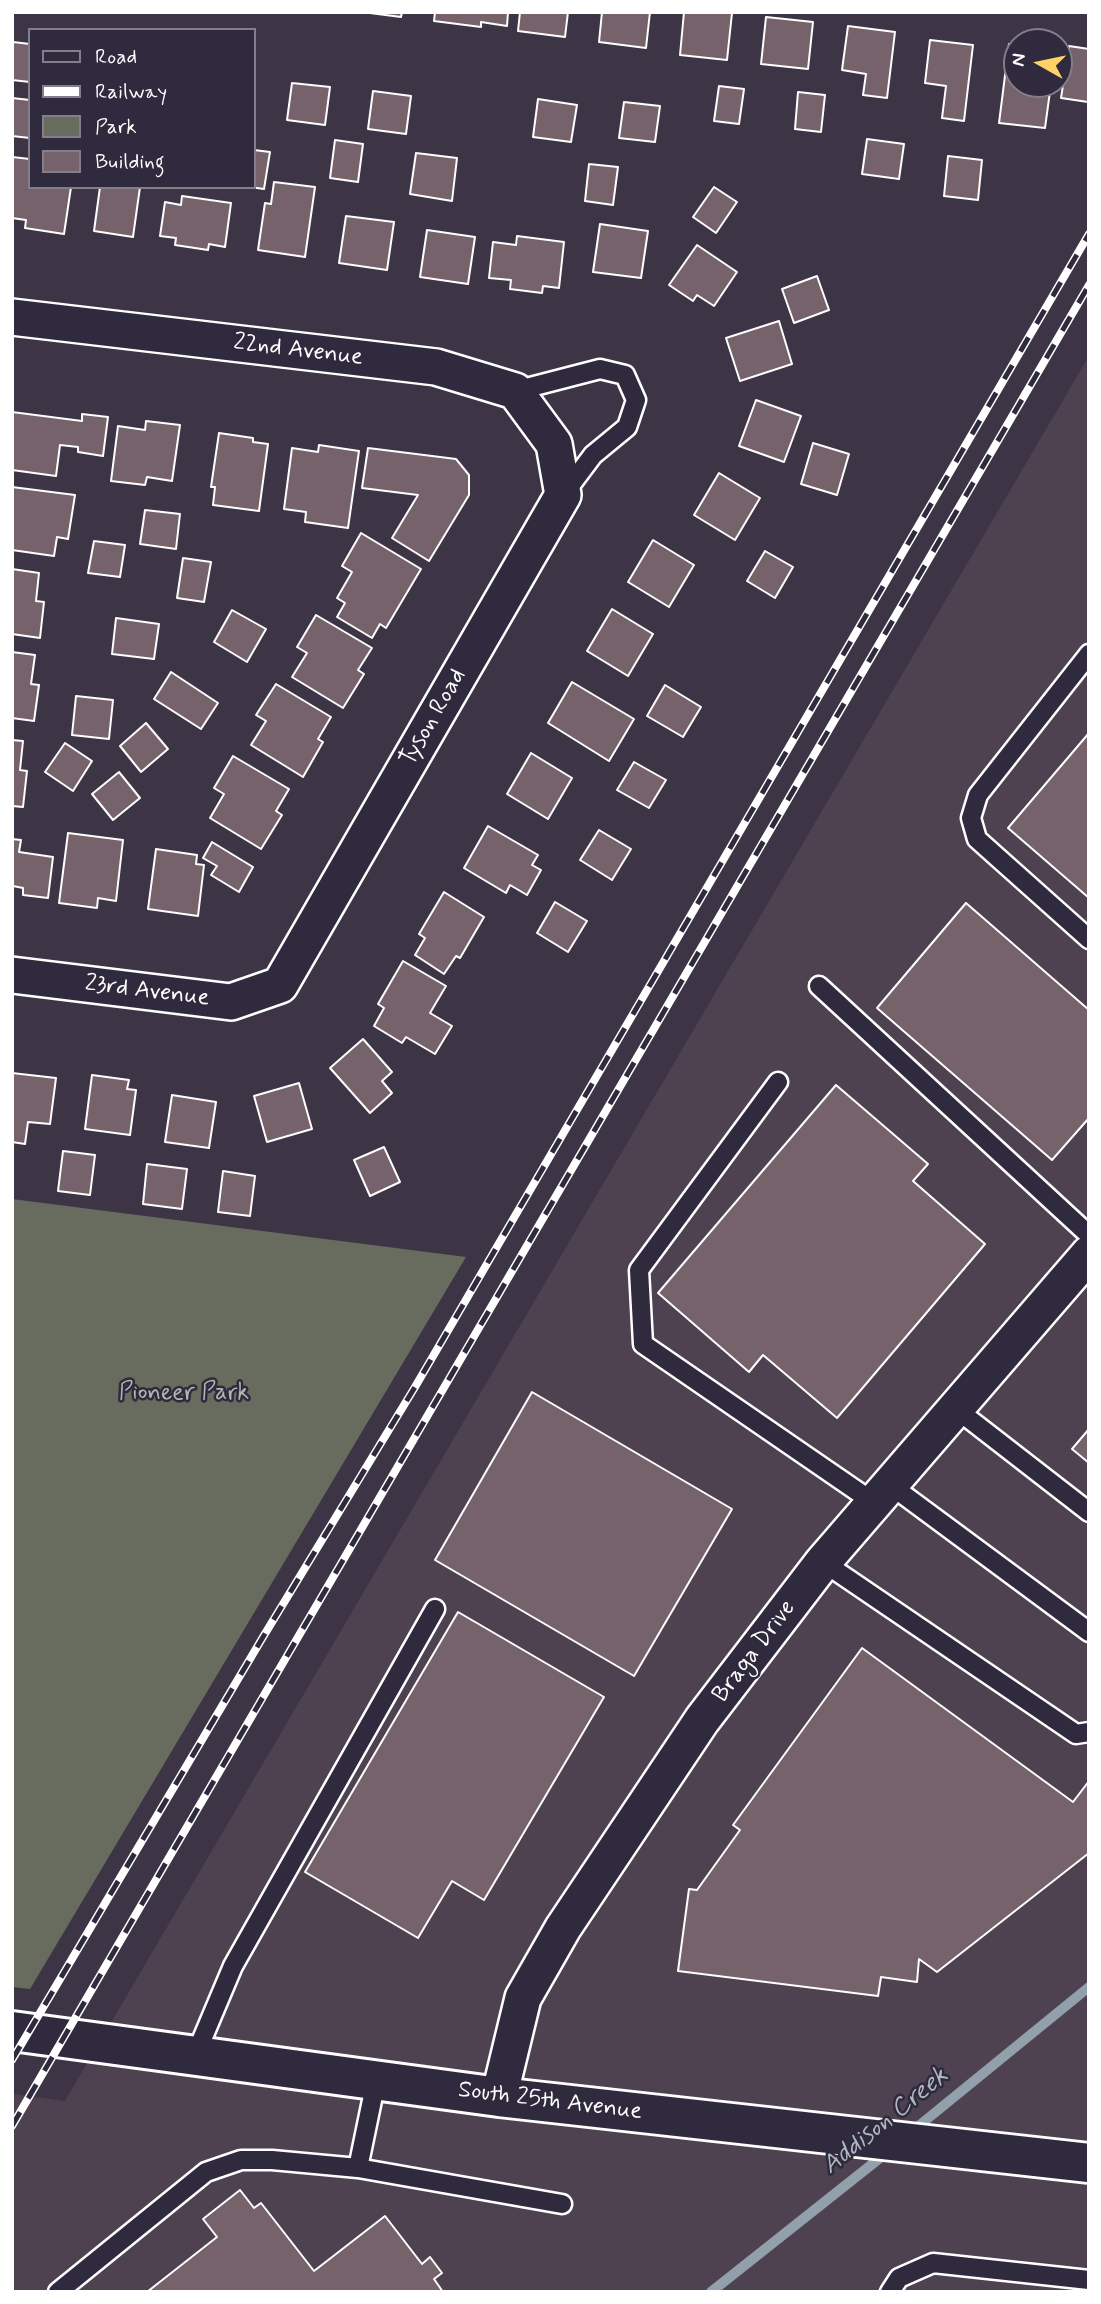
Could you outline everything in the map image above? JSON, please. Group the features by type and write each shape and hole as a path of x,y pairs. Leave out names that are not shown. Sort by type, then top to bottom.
{"main road":[{"name":"South 25th Avenue","path":"12,2031 499,2097 1089,2163"}],"street":[{"name":"22nd Avenue","path":"12,317 436,367 515,391"},
{"path":"515,391 554,444 563,495"},
{"name":"Tyson Road","path":"280,985 563,495"},
{"name":"23rd Avenue","path":"12,975 231,1002 280,985"},
{"name":"Braga Drive","path":"499,2097 523,1998 564,1928 702,1720 823,1562 1089,1254"}],"lane":[{"path":"515,391 600,369 625,375 636,400 627,426 593,455 563,495"},
{"path":"1089,654 978,795 971,818 977,839 1089,939"},
{"path":"819,986 1089,1235"},
{"path":"778,1082 639,1270 643,1344 845,1480 881,1493 1089,1632"},
{"path":"955,1408 1089,1512"},
{"path":"823,1562 1076,1734 1089,1732"},
{"path":"195,2056 233,1966 435,1609"},
{"path":"358,2168 376,2081"},
{"path":"58,2292 206,2172 241,2161 272,2160 358,2168 562,2204"},
{"path":"890,2292 899,2278 933,2263 1089,2280"}],"shaded area":[{"path":"1089,356 1089,2292 12,2292 12,2094 65,2101"}],"green space":[{"name":"Pioneer Park","path":"12,1199 466,1257 30,1989 12,1987"}],"building":[{"path":"362,12 402,12 401,17"},
{"path":"435,12 508,12 507,26 481,22 481,27 434,21"},
{"path":"520,12 568,12 565,37 518,31"},
{"path":"602,12 650,12 646,48 599,42"},
{"path":"684,12 732,13 727,60 680,55"},
{"path":"766,17 813,22 808,69 761,64"},
{"path":"848,26 895,32 887,98 863,95 866,74 842,70"},
{"path":"930,40 973,45 964,121 942,118 946,86 925,83"},
{"path":"13,42 28,44 28,82 12,80"},
{"path":"1073,47 1089,49 1088,102 1061,98 1073,98"},
{"path":"292,83 330,87 325,125 287,120"},
{"path":"719,86 744,89 739,124 714,121"},
{"path":"373,91 411,96 406,134 368,129"},
{"path":"1003,91 1003,98 1049,98 1045,128 999,123"},
{"path":"798,92 825,95 821,132 795,129"},
{"path":"12,98 28,100 28,138 12,136"},
{"path":"538,99 577,105 571,142 533,137"},
{"path":"624,102 660,106 655,142 619,138"},
{"path":"867,139 904,144 899,179 862,174"},
{"path":"335,140 363,144 358,182 330,178"},
{"path":"256,150 270,152 264,189 256,188"},
{"path":"416,153 457,158 452,201 410,194"},
{"path":"948,156 982,160 978,200 944,196"},
{"path":"12,157 28,159 28,189 71,189 64,234 25,228 26,220 12,218"},
{"path":"589,164 618,167 613,205 585,201"},
{"path":"274,182 315,187 305,257 258,250 265,203 271,204"},
{"path":"714,187 737,202 716,233 693,217"},
{"path":"100,189 140,189 133,237 94,231"},
{"path":"182,196 231,203 225,247 209,244 208,250 175,245 176,238 160,236 165,202 181,205"},
{"path":"346,216 394,222 387,270 339,263"},
{"path":"600,224 648,231 641,278 593,272"},
{"path":"427,230 475,237 468,284 420,277"},
{"path":"517,236 564,242 559,288 543,286 542,293 510,289 511,280 489,278 493,242 516,245"},
{"path":"697,245 737,272 714,306 697,295 693,301 669,285"},
{"path":"817,276 829,310 794,323 782,289"},
{"path":"779,321 792,364 740,381 726,338"},
{"path":"756,400 801,416 784,462 739,446"},
{"path":"12,412 82,421 82,414 108,417 103,456 78,452 78,447 60,445 56,476 12,470"},
{"path":"146,421 180,425 172,481 147,477 145,485 111,481 118,426 145,430"},
{"path":"219,433 253,438 253,442 268,444 259,511 213,505 215,487 211,487"},
{"path":"813,443 849,454 837,495 801,484"},
{"path":"319,445 359,451 348,528 305,522 306,512 284,509 292,448 318,452"},
{"path":"368,448 456,459 469,475 469,495 429,561 392,538 418,495 362,488"},
{"path":"719,473 760,498 735,540 694,515"},
{"path":"12,487 75,495 68,539 57,537 54,556 12,550"},
{"path":"145,510 180,514 176,549 140,544"},
{"path":"361,533 421,569 386,628 380,624 372,638 337,617 345,603 337,598 352,572 342,566"},
{"path":"653,540 694,565 669,607 628,582"},
{"path":"94,541 125,545 120,577 88,573"},
{"path":"765,551 793,567 775,598 747,581"},
{"path":"183,558 211,562 204,602 177,598"},
{"path":"12,569 39,573 36,601 44,602 40,638 12,634"},
{"path":"612,609 653,634 628,676 587,651"},
{"path":"232,610 266,629 247,662 214,642"},
{"path":"316,615 372,648 358,670 364,674 343,708 292,677 307,653 297,647"},
{"path":"116,618 159,624 154,659 112,654"},
{"path":"12,652 35,655 31,684 39,685 34,721 12,718"},
{"path":"171,672 218,703 201,729 154,699"},
{"path":"572,682 634,719 609,761 548,723"},
{"path":"276,684 331,717 318,739 323,742 303,777 251,745 266,721 256,715"},
{"path":"665,685 701,707 683,737 647,716"},
{"path":"76,696 113,700 109,739 72,735"},
{"path":"146,723 168,749 141,772 120,746"},
{"path":"1089,733 1089,898 1008,828"},
{"path":"12,740 23,741 20,770 27,771 23,807 12,806"},
{"path":"65,743 92,761 73,791 45,772"},
{"path":"531,753 572,778 548,819 507,794"},
{"path":"233,756 289,789 276,811 282,815 261,849 210,818 224,794 214,788"},
{"path":"634,762 666,780 649,808 617,790"},
{"path":"119,772 140,798 113,820 92,794"},
{"path":"488,826 538,855 532,865 541,870 527,895 510,885 506,893 464,868"},
{"path":"599,830 631,849 612,880 580,860"},
{"path":"68,833 123,840 116,901 98,898 97,908 59,903"},
{"path":"12,839 21,840 19,852 53,857 48,898 23,895 23,888 13,886 12,897"},
{"path":"212,842 253,867 239,892 211,875 217,866 203,858"},
{"path":"156,849 197,855 196,864 204,865 198,916 148,909"},
{"path":"444,892 484,917 460,958 456,956 444,974 415,955 425,938 419,934"},
{"path":"555,902 587,921 568,952 537,933"},
{"path":"966,903 1089,1010 1089,1118 1052,1160 877,1008"},
{"path":"403,961 446,986 430,1013 452,1026 435,1054 406,1037 402,1043 374,1026 384,1008 378,1004"},
{"path":"363,1039 392,1072 382,1081 392,1093 370,1113 330,1068"},
{"path":"12,1073 56,1078 50,1124 28,1122 25,1144 12,1142"},
{"path":"92,1075 129,1080 127,1089 136,1090 130,1135 85,1129"},
{"path":"299,1083 312,1129 267,1142 254,1096"},
{"path":"836,1085 928,1164 913,1181 985,1244 837,1418 763,1355 749,1372 658,1293"},
{"path":"172,1095 216,1102 209,1148 165,1142"},
{"path":"384,1147 400,1182 370,1196 354,1160"},
{"path":"63,1151 95,1155 90,1195 58,1191"},
{"path":"147,1164 187,1169 182,1209 143,1204"},
{"path":"223,1171 255,1176 250,1216 218,1212"},
{"path":"532,1392 732,1509 634,1676 435,1560"},
{"path":"1089,1429 1089,1463 1072,1449"},
{"path":"458,1612 604,1697 484,1900 452,1881 418,1938 305,1872"},
{"path":"862,1648 1073,1802 1089,1781 1089,1853 937,1972 919,1959 917,1982 881,1977 878,1996 678,1971 689,1889 697,1890 740,1830 733,1825"},
{"path":"240,2190 254,2208 261,2203 314,2271 385,2216 422,2264 430,2257 442,2273 434,2279 443,2292 147,2292 217,2237 203,2219"}],"waterway":[{"name":"Addison Creek","path":"910,2133 1089,1987"},
{"name":"Addison Creek","path":"711,2292 890,2150"}],"railway":[{"path":"12,2060 415,1387 1089,234"},
{"path":"12,2126 1089,285"}]}
